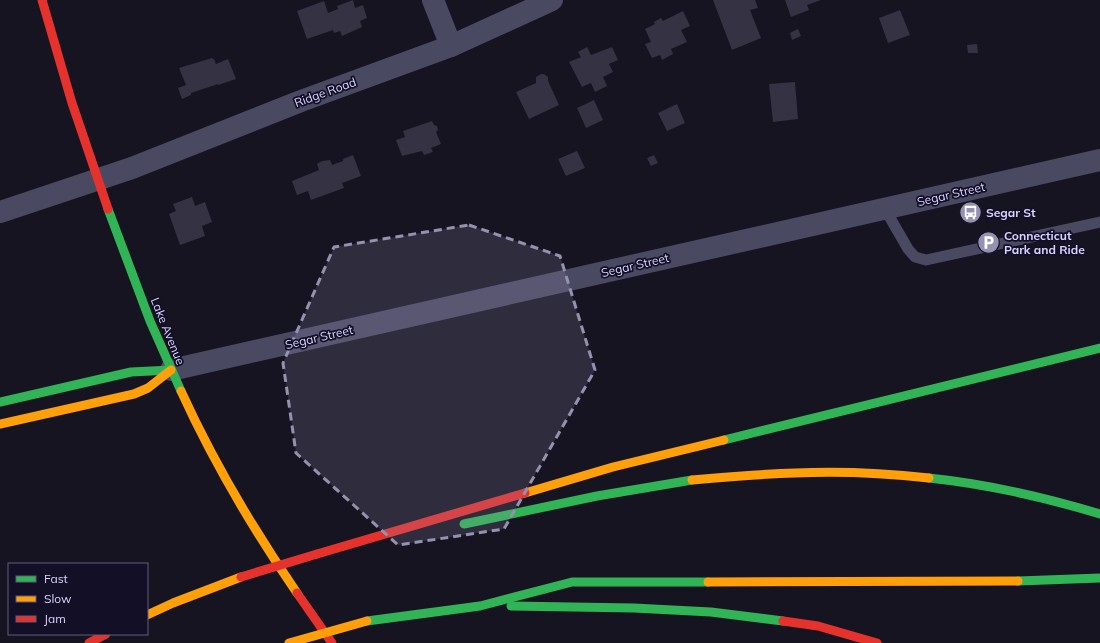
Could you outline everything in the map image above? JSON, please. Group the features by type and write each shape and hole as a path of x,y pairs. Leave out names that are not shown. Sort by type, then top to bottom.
{"main road":[{"name":"Lake Avenue","path":"42,0 54,45 97,180 120,243 171,370 232,490 269,551 310,613 332,643"},
{"path":"148,615 173,603 241,577 613,466 1100,348"},
{"path":"0,402 131,372 171,370"},
{"path":"0,424 134,394 148,388 171,370"},
{"path":"456,525 619,492 677,482 771,473 844,472 920,477 997,488 1072,505 1100,514"},
{"path":"317,554 426,532"},
{"path":"289,643 367,621 480,606 572,582 985,582 1100,578"},
{"path":"480,606 611,607 711,612 818,626 877,643"},
{"path":"89,643 104,635"}],"street":[{"path":"434,0 451,46"},
{"name":"Ridge Road","path":"0,212 132,168 301,101 451,46 552,0"},
{"name":"Segar Street","path":"171,370 1100,160"}],"lane":[{"path":"885,209 908,249 915,257 926,260 1100,222"}],"highlighted area":[{"path":"469,225 560,256 595,370 504,529 398,545 296,453 283,363 334,247"}],"building":[{"path":"353,0 355,8 363,5 367,18 360,21 362,27 342,36 340,31 334,33 333,30 307,39 297,11 324,1 328,13 338,9 337,6"},
{"path":"713,0 755,0 758,8 750,10 761,38 732,50"},
{"path":"785,0 821,0 807,5 809,10 791,17"},
{"path":"900,10 910,35 888,43 879,18"},
{"path":"683,11 690,26 681,30 687,42 671,49 673,54 662,60 660,55 652,58 645,44 651,42 645,29 655,24 654,22 661,18 663,21"},
{"path":"798,29 801,36 792,40 790,33"},
{"path":"977,44 978,53 968,53 967,45"},
{"path":"587,47 591,55 612,47 618,60 609,64 613,72 603,77 607,86 595,92 591,83 582,87 569,62 581,57 578,52"},
{"path":"212,58 216,64 228,59 236,79 191,93 191,95 182,99 178,88 186,85 179,68"},
{"path":"541,74 548,77 548,81 559,105 529,119 516,92 536,83 536,77"},
{"path":"795,82 798,119 773,122 769,84"},
{"path":"594,100 603,120 586,128 577,108"},
{"path":"677,104 685,123 667,131 658,113"},
{"path":"432,121 434,125 437,126 438,130 436,132 441,144 431,148 433,152 424,155 422,151 402,156 396,140 405,137 403,131"},
{"path":"577,151 585,168 566,176 558,159"},
{"path":"353,155 361,176 342,183 344,188 311,200 308,191 297,195 292,181 319,170 317,164 322,161 330,160 332,165"},
{"path":"654,155 658,163 651,166 647,158"},
{"path":"192,197 195,206 205,202 212,222 202,226 205,236 180,245 169,214 176,211 173,204"}],"traffic: fast":[{"path":"108,209 150,321 181,391"},
{"path":"724,440 1100,348"},
{"path":"0,402 131,372 171,370"},
{"path":"929,478 1015,492 1100,514"},
{"path":"464,524 597,496 692,480"},
{"path":"1018,581 1100,578"},
{"path":"367,621 480,606 572,582 708,582"},
{"path":"511,606 634,608 711,612 783,621"}],"traffic: slow":[{"path":"0,424 134,394 148,388 171,370"},
{"path":"181,391 206,443 234,494 297,593"},
{"path":"525,493 613,467 724,440"},
{"path":"692,480 812,472 845,472 929,478"},
{"path":"148,615 173,603 241,577"},
{"path":"708,582 1018,581"},
{"path":"289,643 367,621"}],"traffic: jam":[{"path":"42,0 72,103 108,209"},
{"path":"317,554 525,493"},
{"path":"241,577 317,554"},
{"path":"297,593 332,643"},
{"path":"783,621 818,626 877,643"},
{"path":"89,643 104,635"}],"place":[{"name":"Segar St","path":"970,212"},
{"name":"Connecticut Park and Ride","path":"989,242"}]}
